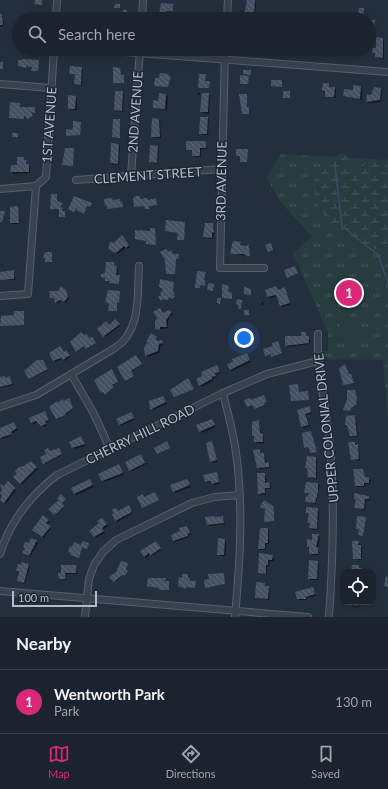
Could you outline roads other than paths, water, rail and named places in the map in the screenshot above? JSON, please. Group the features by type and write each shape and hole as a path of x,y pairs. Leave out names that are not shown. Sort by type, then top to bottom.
{"street":[{"path":"56,12 57,0"},
{"path":"142,12 143,0"},
{"path":"227,12 228,0"},
{"name":"1ST AVENUE","path":"0,296 28,294 36,186 46,176 53,56"},
{"name":"2ND AVENUE","path":"131,176 139,56"},
{"path":"186,56 388,72"},
{"name":"3RD AVENUE","path":"224,56 220,268 264,268"},
{"path":"0,84 51,88"},
{"name":"CLEMENT STREET","path":"76,180 221,169"},
{"path":"0,189 36,186"},
{"path":"0,407 31,397 115,348 127,339 135,322 139,266"},
{"name":"UPPER COLONIAL DRIVE","path":"318,334 318,361 330,444 334,496 333,560 329,617"},
{"name":"CHERRY HILL ROAD","path":"0,554 13,522 39,489 57,475 223,393 267,374 318,361"},
{"path":"71,374 93,412 110,449"},
{"path":"223,393 235,447 239,495 240,551 235,614"},
{"path":"85,617 89,579 94,565 103,552 116,540 192,503 215,497 239,495"},
{"path":"0,591 86,598 235,614 308,617"}],"waterway":[{"path":"335,165 342,226 378,255 388,283"}],"place":[{"name":"Wentworth Park","path":"349,293"}]}
